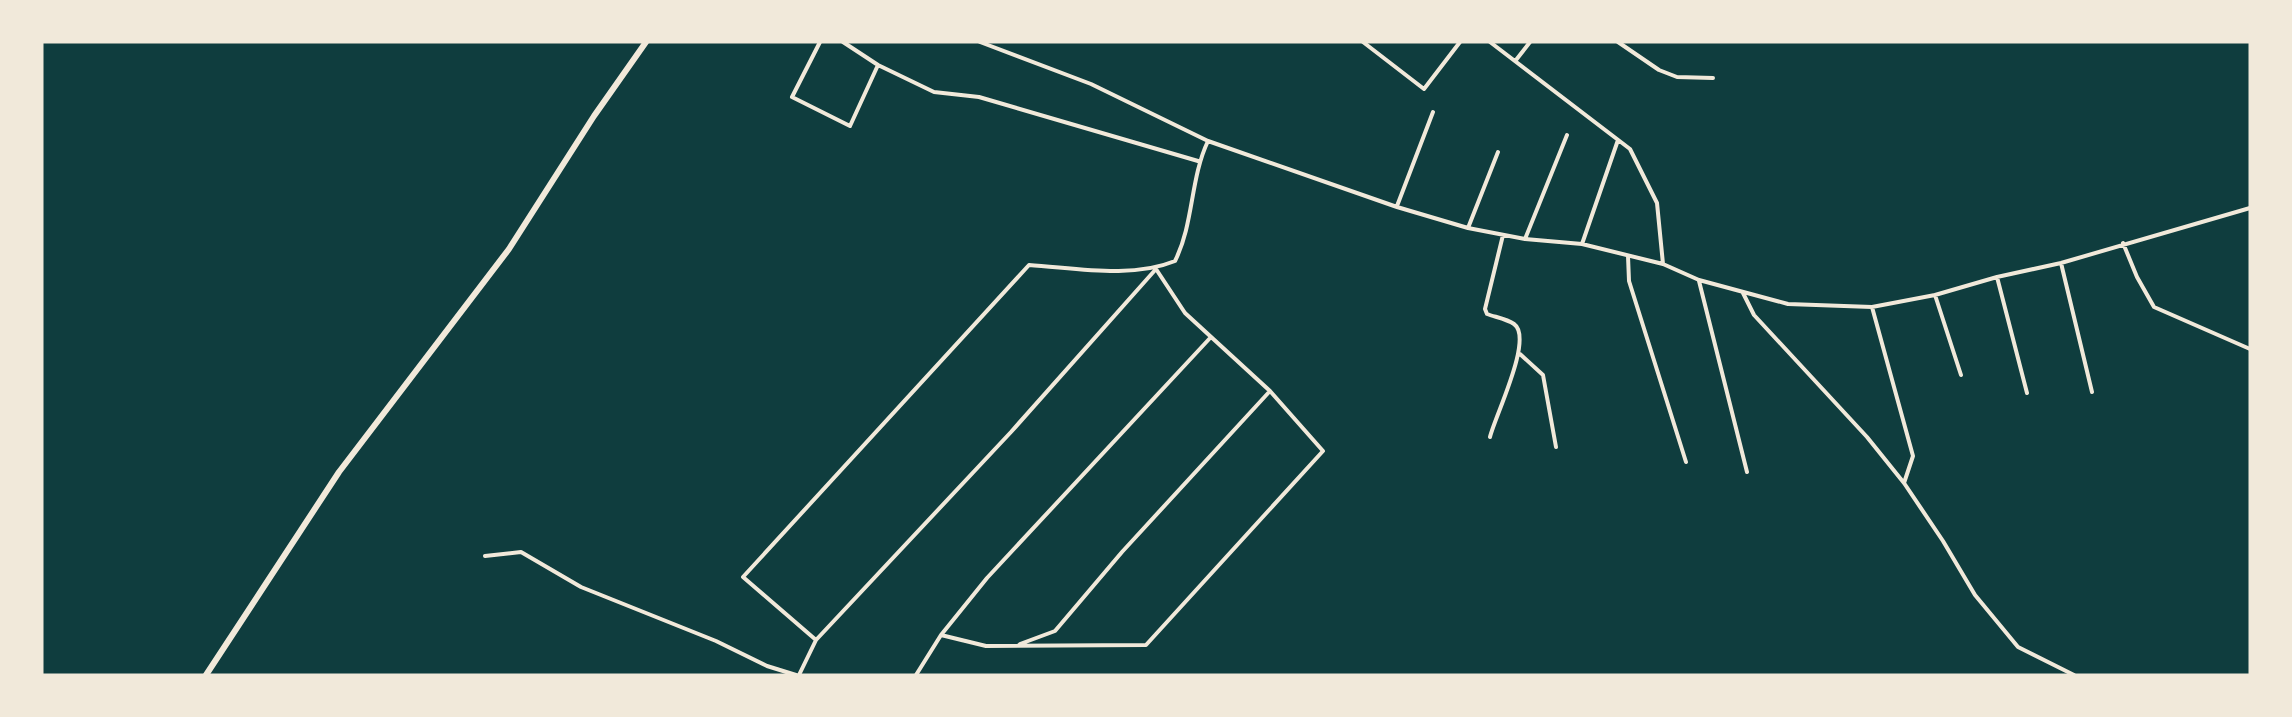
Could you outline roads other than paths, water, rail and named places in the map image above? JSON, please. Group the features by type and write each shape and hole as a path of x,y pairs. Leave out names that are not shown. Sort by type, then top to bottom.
{"main road":[{"path":"206,675 339,472 509,249 594,116 646,42"}],"street":[{"path":"820,42 792,97 850,126 878,65"},
{"path":"843,42 878,65 934,92 979,97 1198,161"},
{"path":"980,42 1090,84 1208,141 1397,207 1468,228 1525,239 1582,244 1663,264 1699,280 1788,304 1872,307 1935,295 1997,277 2061,264 2123,243 2250,208"},
{"path":"1363,42 1424,89 1460,42"},
{"path":"1490,42 1630,149 1658,203 1663,264"},
{"path":"1516,60 1530,42"},
{"path":"1618,42 1668,74 1677,77 1713,78"},
{"path":"1397,207 1433,112"},
{"path":"1525,239 1567,135"},
{"path":"1582,244 1618,140"},
{"path":"816,640 743,577 852,455 1029,265 1098,270 1156,269 1175,261 1185,241 1198,161 1208,141"},
{"path":"1468,228 1498,152"},
{"path":"1490,436 1520,354 1517,328 1514,324 1487,315 1485,309 1503,235"},
{"path":"2123,243 2137,277 2154,307 2250,349"},
{"path":"1628,256 1629,281 1686,462"},
{"path":"2061,264 2092,392"},
{"path":"941,635 986,646 1146,645 1323,451 1270,391 1185,313 1156,269"},
{"path":"485,556 521,552 581,587 716,641 767,666 798,675 816,640 1011,432 1156,269"},
{"path":"1997,277 2027,393"},
{"path":"1699,280 1748,472"},
{"path":"1742,292 1754,315 1867,437 1904,483 1943,541 1975,595 2018,647 2074,675"},
{"path":"1935,295 1962,375"},
{"path":"1872,307 1913,456 1904,483"},
{"path":"916,675 941,635 987,578 1211,337"},
{"path":"1520,354 1543,375 1556,447"},
{"path":"1016,646 1055,631 1122,552 1270,391"}]}
